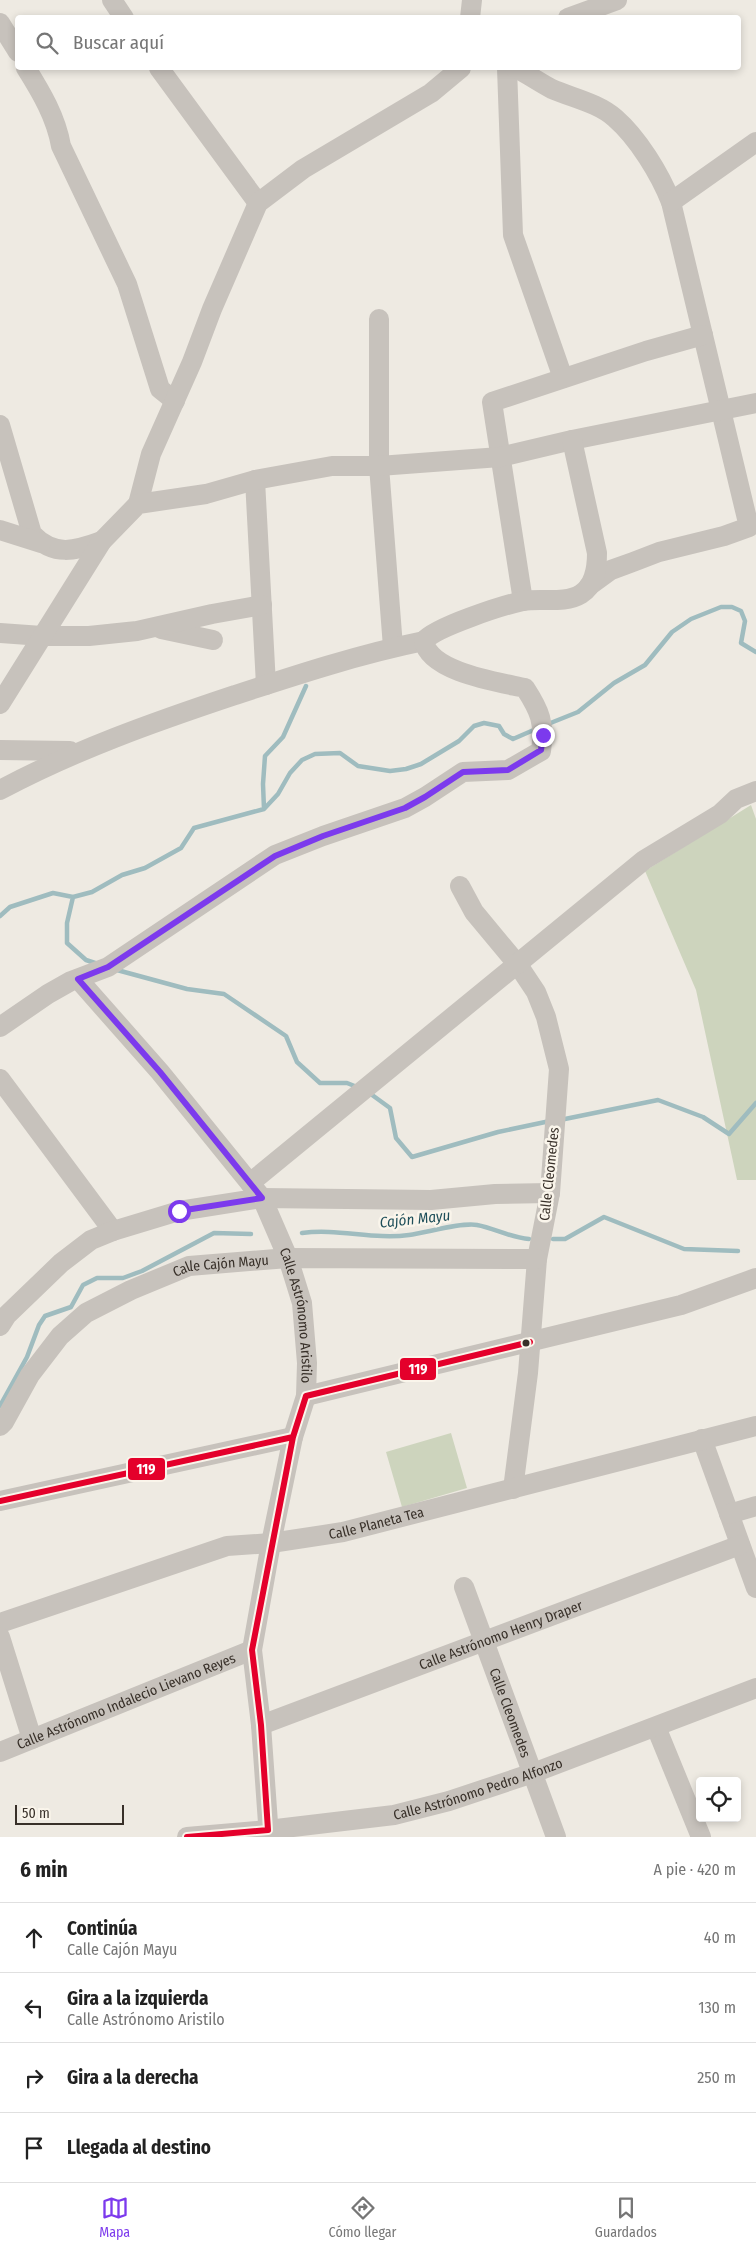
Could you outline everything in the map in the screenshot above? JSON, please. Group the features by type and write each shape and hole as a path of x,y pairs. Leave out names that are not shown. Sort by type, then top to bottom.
{"street":[{"path":"112,0 122,15"},
{"path":"470,15 472,0"},
{"path":"576,15 617,0"},
{"path":"0,23 15,47"},
{"path":"27,70 46,102 59,135 61,146 127,284 160,389 175,402"},
{"path":"160,70 258,203"},
{"path":"0,704 102,541 138,504 150,454 175,402 212,308 258,203 303,169 431,93 460,70"},
{"path":"507,70 513,235 563,378"},
{"path":"0,790 44,766 166,718 266,685 424,640 429,634 445,626 523,602 580,595 611,570 659,552 724,536 749,527 671,202 663,183 631,135 615,118 593,105 551,88 519,70"},
{"path":"671,202 756,142"},
{"path":"379,319 379,466 394,647"},
{"path":"523,602 492,402 646,351 703,335"},
{"path":"138,504 206,494 255,480 332,466 379,466 500,457 572,440 756,403"},
{"path":"0,426 32,534 41,543"},
{"path":"572,440 597,553 597,566 589,586"},
{"path":"255,480 266,685"},
{"path":"0,530 41,543 53,549 72,550 102,541"},
{"path":"0,633 42,636 89,636 157,628 212,614 262,605"},
{"path":"157,628 213,640"},
{"path":"0,1027 48,994 108,967 275,856 330,833 405,808 463,772 508,770 541,750 543,735 539,709 525,688 485,679 448,666 432,657 425,648 424,640"},
{"path":"3,748 81,751"},
{"path":"256,1191 518,965 644,860 720,814 736,799 756,791"},
{"name":"Calle Cleomedes","path":"460,886 474,912 518,965 536,992 546,1017 559,1069 550,1193 538,1259 528,1373 513,1489"},
{"name":"Calle Astrónomo Aristilo","path":"78,979 160,1072 256,1191 288,1258 302,1302 307,1363 306,1396 293,1437 271,1543 252,1650 261,1726 268,1834"},
{"path":"0,1079 113,1231"},
{"path":"2,1316 61,1263 91,1240 113,1231 179,1211 256,1191 431,1200 495,1194 550,1193"},
{"name":"Calle Cajón Mayu","path":"0,1426 30,1375 60,1336 86,1313 131,1290 189,1266 288,1258 538,1259"},
{"path":"306,1396 681,1305 756,1278"},
{"name":"Calle Planeta Tea","path":"0,1622 227,1546 271,1543 343,1532 756,1426"},
{"path":"0,1501 293,1437"},
{"path":"702,1439 756,1588"},
{"path":"729,1514 756,1506"},
{"name":"Calle Astrónomo Henry Draper","path":"261,1726 740,1545"},
{"name":"Calle Cleomedes","path":"464,1587 556,1837"},
{"path":"0,1637 32,1739"},
{"name":"Calle Astrónomo Indalecio Lievano Reyes","path":"0,1752 252,1650"},
{"name":"Calle Astrónomo Pedro Alfonzo","path":"186,1837 268,1834 394,1814 449,1800 533,1774 756,1688"},
{"path":"656,1727 701,1837"}],"green space":[{"path":"751,805 756,819 756,1180 737,1180 696,990 645,871"},
{"path":"451,1433 467,1488 402,1507 386,1452"}],"waterway":[{"path":"548,724 578,712 614,683 645,665 672,632 691,619 721,607 732,607 741,611 745,621 741,643 756,652"},
{"path":"264,809 265,756 283,737 306,686"},
{"path":"0,916 10,907 53,893 73,897 92,892 122,875 145,868 181,848 194,828 264,809 278,794 290,773 302,760 315,754 340,753 358,766 390,771 406,769 421,764 459,741 474,726 484,723 499,726 504,734 513,739 536,729"},
{"path":"73,897 67,923 67,943 86,960 98,964"},
{"path":"117,970 187,989 224,994 286,1036 297,1062 320,1083 347,1083 357,1087"},
{"path":"368,1092 390,1108 396,1138 412,1157 498,1132 550,1121"},
{"path":"560,1120 658,1100 703,1117 729,1134 756,1103"},
{"name":"Cajón Mayu","path":"553,1239 565,1239 604,1217 684,1249 738,1251"},
{"name":"Cajón Mayu","path":"302,1233 329,1232 396,1236 470,1224 529,1239"},
{"name":"Cajón Mayu","path":"0,1406 27,1357 39,1325 45,1316 71,1307 83,1285 97,1278 123,1278 142,1271 214,1233 251,1234"}],"transit line":[{"name":"119","path":"306,1396 530,1342"},
{"name":"119","path":"187,1837 268,1830 261,1725 252,1650 293,1437 306,1396"},
{"name":"119","path":"0,1501 293,1437"}],"route":[{"path":"179,1211 262,1198 160,1072 78,979 108,967 224,888 275,856 323,836 405,808 445,785 463,772 508,770 541,750 543,735"}]}
